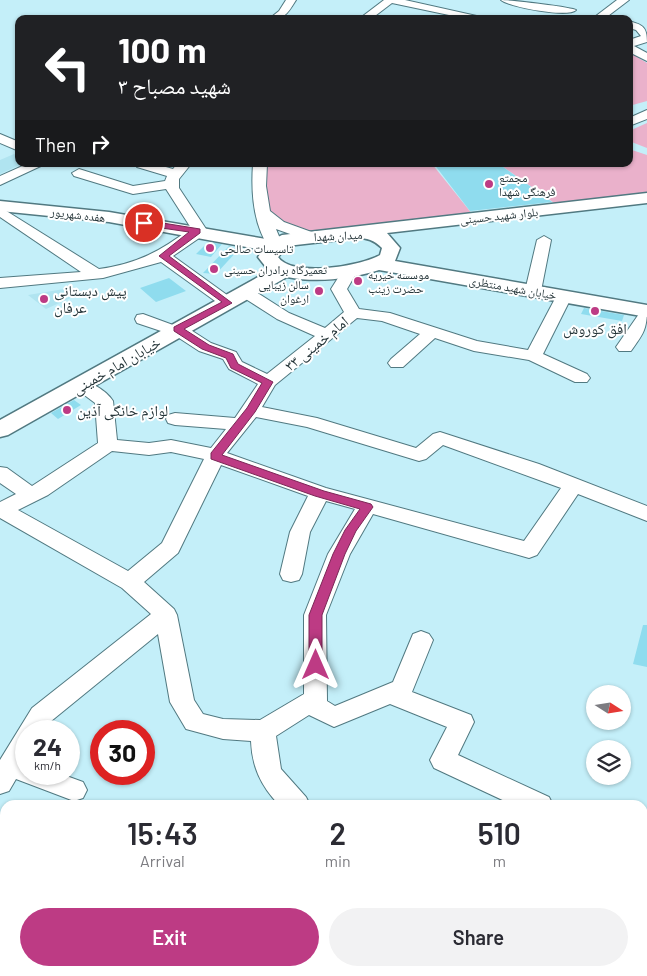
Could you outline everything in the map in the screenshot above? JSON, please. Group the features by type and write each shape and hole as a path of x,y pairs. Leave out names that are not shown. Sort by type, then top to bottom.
{"main road":[{"name":"بلوار شهید حسینی","path":"391,248 411,229 647,198"},
{"name":"هفده شهریور","path":"0,206 109,217 275,246"},
{"name":"بلوار شهید حسینی","path":"351,232 411,229 647,207"},
{"name":"میدان شهدا","path":"275,246 292,239 351,232 373,234 382,238 391,248"},
{"path":"275,246 268,256 276,267 284,271 306,274 350,270 378,264 386,260 391,248"},
{"name":"خیابان شهید منتظری","path":"378,264 647,312"},
{"name":"خیابان امام خمینی","path":"0,430 284,271"}],"street":[{"path":"279,15 291,0"},
{"path":"369,15 390,0 422,6 442,6 472,15"},
{"path":"506,0 559,11 571,10"},
{"path":"560,0 577,15"},
{"path":"603,15 624,0"},
{"path":"504,14 518,3"},
{"path":"633,24 647,17"},
{"path":"633,26 645,32 645,43"},
{"path":"633,50 647,58"},
{"path":"633,120 647,114"},
{"path":"0,138 15,145"},
{"path":"0,181 31,167"},
{"path":"152,167 177,174"},
{"path":"260,167 258,183 262,212 275,246"},
{"path":"79,173 133,190 177,174"},
{"path":"0,283 33,279 73,279 121,270 163,256 199,232 172,188 177,174"},
{"path":"0,211 96,274"},
{"path":"262,212 279,225 312,236"},
{"path":"533,291 544,240"},
{"path":"163,256 228,303"},
{"name":"امام خمینی ۳۳","path":"130,582 170,548 215,456 246,417 268,382 353,313 339,289 350,270"},
{"path":"247,293 283,316 325,334"},
{"path":"533,356 564,296"},
{"path":"625,347 647,312"},
{"path":"353,313 384,316 474,346 533,356 581,378"},
{"path":"143,319 176,330 206,347 230,356 234,366 268,382"},
{"path":"397,363 431,333"},
{"path":"80,385 104,401 108,445"},
{"path":"175,419 246,417 310,422 419,455 440,438 532,469 647,514"},
{"path":"1,511 31,496 108,445 149,449 171,446 202,451 320,494 420,519 529,550 573,486"},
{"path":"0,473 31,496"},
{"path":"291,574 300,532 320,494"},
{"path":"1,511 130,582 166,615 182,702 195,722 223,729 263,731 316,699 316,615 339,554 351,530 367,507"},
{"path":"39,720 42,715 166,615"},
{"path":"308,703 334,717 402,688 421,640"},
{"path":"389,693 462,722 443,760 529,800"},
{"path":"263,731 265,766 278,788 291,800"},
{"path":"56,785 74,790"}],"shaded area":[{"path":"633,54 647,63 647,101 633,105"},
{"path":"647,123 647,148 633,143 633,129"},
{"path":"633,150 647,155 647,194 557,205 503,167 633,167"},
{"path":"14,154 15,167 0,174 0,160"},
{"path":"264,167 434,167 473,215 318,232 294,229 266,211 261,182"},
{"path":"70,288 75,296 46,309 28,295"}],"building":[{"name":"مجمتع فرهنگی شهدا","path":"436,167 503,167 552,202 470,211"},
{"name":"تاسیسات صالحی","path":"208,242 222,244 211,257 196,254"},
{"path":"229,246 238,250 216,274 203,273"},
{"path":"169,278 186,291 156,302 140,288"},
{"path":"584,308 624,315 622,321 581,314"},
{"path":"74,400 81,405 58,419 51,413"},
{"path":"643,625 647,625 647,667 633,664"}],"place":[{"name":"مجمتع فرهنگی شهدا","path":"489,184"},
{"name":"تاسیسات صالحی","path":"210,248"},
{"name":"تعمیرگاه برادران حسینی","path":"214,269"},
{"name":"موسسه خیریه حضرت زینب","path":"358,281"},
{"name":"سالن زیبایی ارغوان","path":"319,291"},
{"name":"پیش دبستانی عرفان","path":"44,299"},
{"name":"افق کوروش","path":"595,311"},
{"name":"لوازم خانگی آذین","path":"67,410"}],"route":[{"path":"144,223 197,231 163,256 228,303 177,329 206,347 230,356 234,366 268,382 251,410 215,456 232,464 320,494 367,507 351,530 339,554 316,615 316,665"}]}
